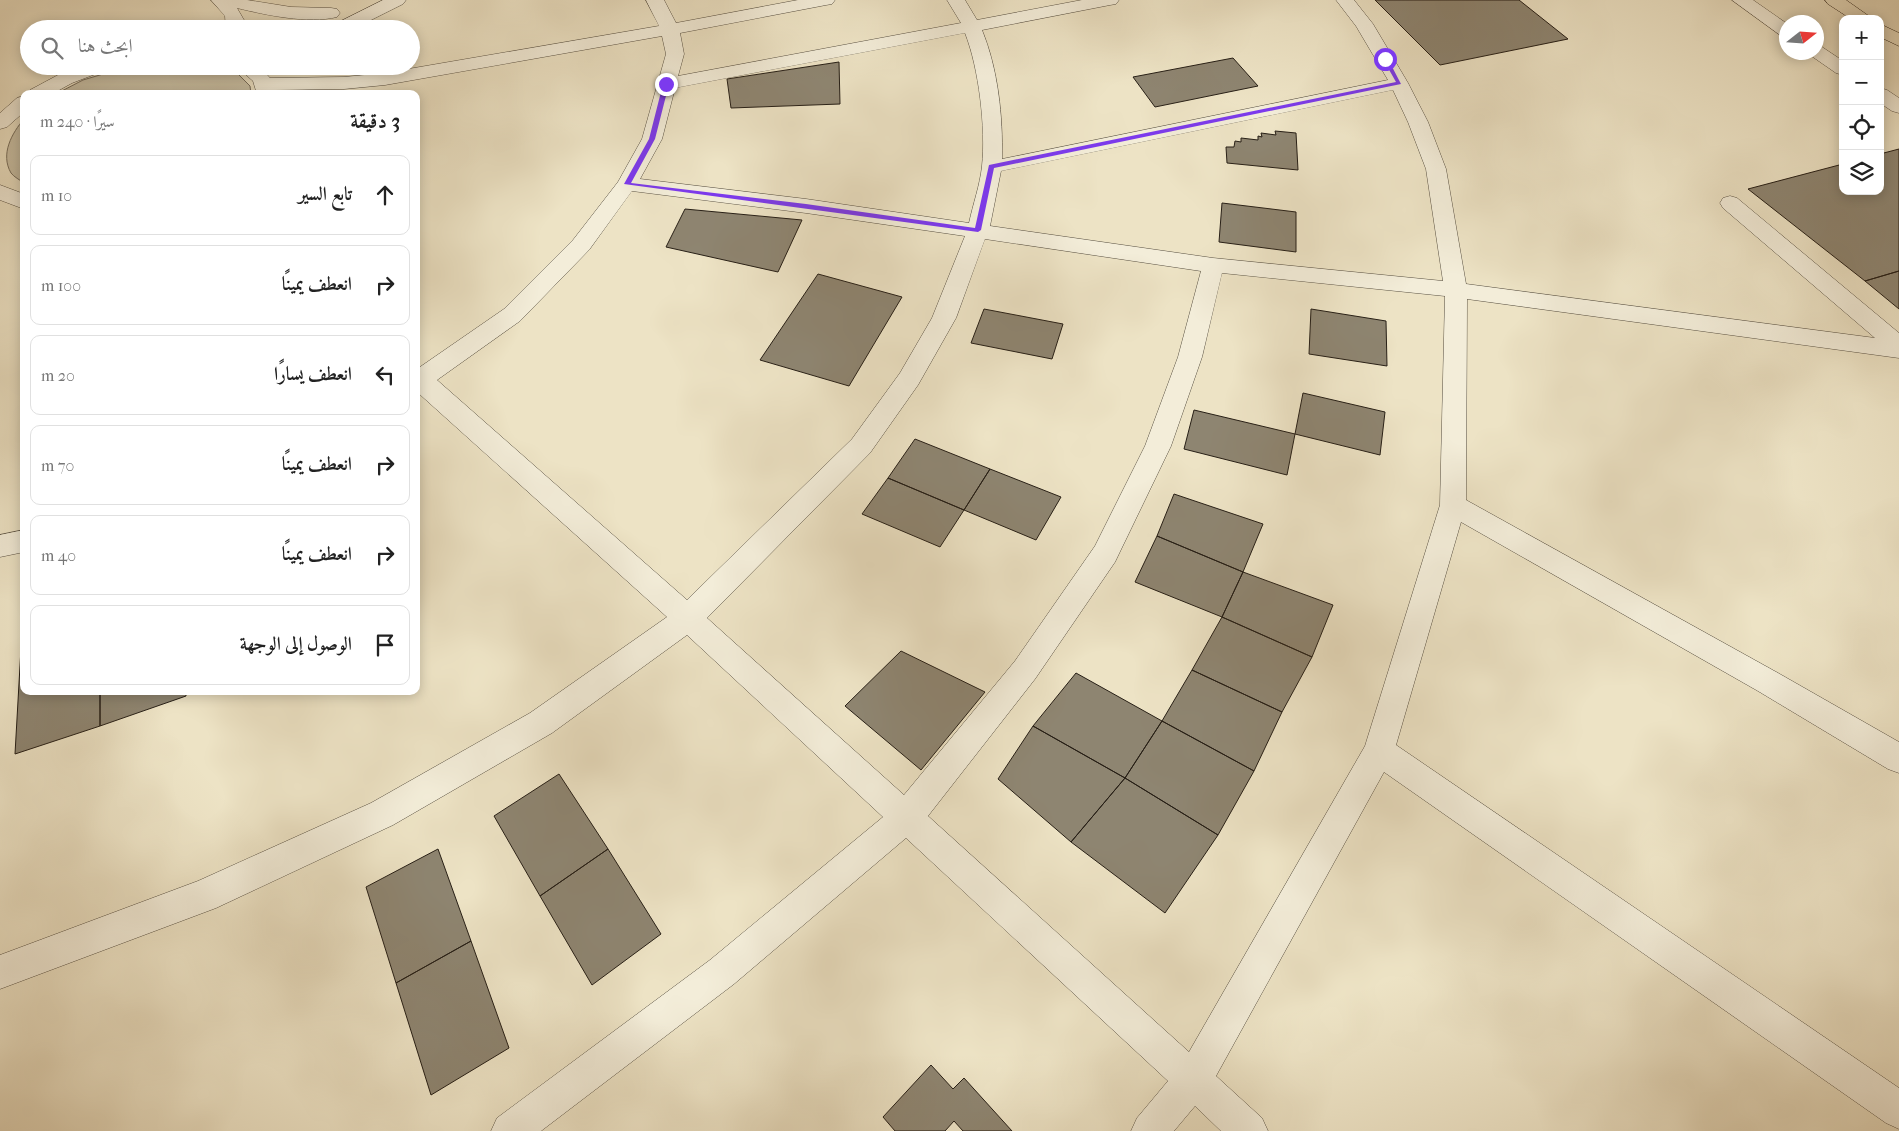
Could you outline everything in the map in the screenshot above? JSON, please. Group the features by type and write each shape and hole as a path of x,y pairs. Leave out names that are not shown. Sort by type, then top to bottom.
{"main road":[{"path":"1834,0 1858,15"},
{"path":"1884,32 1899,41"}],"street":[{"path":"220,0 232,11 236,20"},
{"path":"226,0 285,12 331,13"},
{"path":"357,20 397,0"},
{"path":"420,377 512,315 581,245 627,184 652,139 675,54 670,29 655,0"},
{"path":"420,73 826,0"},
{"path":"0,972 204,896 382,814 541,723 688,618 861,446 909,379 944,318 978,230 992,166 993,138 980,48 971,25 956,0"},
{"path":"666,84 1110,0"},
{"path":"1150,1131 1192,1080 1379,751 1453,505 1456,290 1436,169 1418,122 1399,83 1364,24 1345,0"},
{"path":"1741,0 1779,26"},
{"path":"317,20 349,4"},
{"path":"1824,56 1839,66"},
{"path":"44,90 75,75"},
{"path":"258,76 328,84 408,75"},
{"path":"356,90 385,79"},
{"path":"992,166 1399,83"},
{"path":"1884,97 1899,107"},
{"path":"0,123 20,106"},
{"path":"627,184 806,206 1213,265 1456,290 1899,350"},
{"path":"0,192 14,204"},
{"path":"1730,203 1899,346"},
{"path":"510,1131 722,972 907,817 1024,670 1104,554 1158,446 1190,357 1213,265"},
{"path":"420,380 688,618 1249,1131"},
{"path":"1453,505 1768,682 1899,759"},
{"path":"0,546 20,542"},
{"path":"1379,751 1899,1110"}],"shaded area":[{"path":"100,75 239,75 250,86 250,90 64,90 83,80"},
{"path":"20,124 20,180 11,173 7,159 9,144"}],"building":[{"path":"1375,0 1519,0 1568,39 1440,65"},
{"path":"1233,58 1258,86 1155,107 1133,77"},
{"path":"839,62 840,104 731,108 727,79"},
{"path":"1275,131 1296,133 1298,170 1227,163 1226,147 1234,147 1235,141 1241,142 1241,138 1258,140 1258,136 1262,137 1261,133 1276,135"},
{"path":"1899,149 1899,271 1865,281 1748,189 1839,165 1839,195 1884,195 1884,153"},
{"path":"1222,203 1296,212 1296,252 1219,242"},
{"path":"685,209 802,220 778,272 666,247"},
{"path":"1899,271 1899,309 1865,281"},
{"path":"818,274 902,297 849,386 760,360"},
{"path":"984,309 1063,324 1052,359 971,343"},
{"path":"1311,309 1386,321 1387,366 1309,354"},
{"path":"1303,393 1385,412 1380,455 1295,434"},
{"path":"1194,410 1295,434 1287,475 1184,449"},
{"path":"915,439 990,469 964,510 888,478"},
{"path":"990,469 1061,497 1036,540 964,510"},
{"path":"888,478 964,510 940,547 862,514"},
{"path":"1174,494 1263,524 1243,572 1157,536"},
{"path":"1157,536 1243,572 1222,617 1135,582"},
{"path":"1243,572 1333,605 1312,657 1222,617"},
{"path":"1222,617 1312,657 1282,712 1192,670"},
{"path":"901,651 985,692 921,770 845,706"},
{"path":"20,666 20,695 100,695 100,726 15,754"},
{"path":"1192,670 1282,712 1254,771 1162,721"},
{"path":"1076,673 1162,721 1125,778 1033,726"},
{"path":"100,695 186,695 186,696 100,726"},
{"path":"1162,721 1254,771 1218,835 1125,778"},
{"path":"1033,726 1125,778 1071,842 998,779"},
{"path":"559,774 608,849 540,896 494,816"},
{"path":"1125,778 1218,835 1165,913 1071,842"},
{"path":"438,849 471,941 396,983 366,887"},
{"path":"608,849 661,934 592,985 540,896"},
{"path":"471,941 509,1048 431,1095 396,983"},
{"path":"931,1065 953,1089 964,1078 1012,1131 963,1131 954,1121 945,1131 895,1131 883,1117"}],"route":[{"path":"666,84 652,139 627,184 978,230 992,166 1399,83 1385,59"}]}
